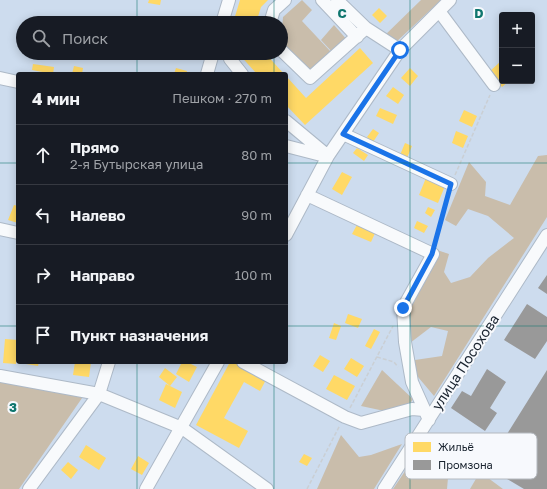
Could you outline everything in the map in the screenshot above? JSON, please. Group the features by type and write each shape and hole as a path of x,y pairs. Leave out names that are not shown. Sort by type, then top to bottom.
{"street":[{"path":"224,16 229,0"},
{"path":"272,16 274,10 285,0"},
{"path":"322,0 357,36"},
{"path":"337,0 366,28 400,50"},
{"path":"288,231 328,156 400,50 450,0"},
{"path":"439,11 494,85"},
{"path":"288,57 310,78 366,28"},
{"path":"207,72 211,60"},
{"path":"231,60 240,72"},
{"path":"0,78 16,82"},
{"path":"288,123 328,156"},
{"path":"343,134 451,184"},
{"path":"288,146 328,156"},
{"path":"307,195 432,254 403,308 405,342 412,382 426,415"},
{"path":"0,229 16,233"},
{"name":"улица Посохова","path":"416,433 426,415 547,235"},
{"path":"29,489 99,394 108,364"},
{"path":"146,489 182,428 217,364"},
{"path":"247,364 344,417 361,423 412,409 426,415"},
{"path":"0,376 99,394 182,428 267,489"},
{"name":"улица Посохова","path":"384,489 405,452"}],"path":[{"path":"432,254 451,184 494,85"},
{"path":"403,308 377,357 394,362 412,382"}],"shaded area":[{"path":"302,0 312,10 302,21 331,52 311,71 288,48 288,16 284,16"},
{"path":"421,0 441,0 393,45 381,39"},
{"path":"334,25 348,41 333,53 321,40"},
{"path":"547,155 547,217 434,396 413,371 415,360 442,356 448,331 431,327 410,343 405,317 434,249 449,254 444,272 451,283 470,277 488,258 514,238 488,216 468,209 456,226 445,220 469,162 486,182 485,196 510,205 538,156"},
{"path":"382,370 413,399 403,415 361,406"},
{"path":"0,377 89,388 19,489 0,489"},
{"path":"341,435 359,457 371,455 402,444 374,489 317,489"},
{"path":"405,471 405,479 448,479 447,489 393,489"},
{"path":"476,479 489,479 503,489 470,489"}],"building: Жильё":[{"path":"149,0 161,0 160,5 148,3"},
{"path":"240,0 268,0 261,7 258,16 235,16"},
{"path":"379,8 387,16 380,23 372,15"},
{"path":"360,48 373,63 305,125 288,107 288,78 306,98"},
{"path":"244,60 271,60 282,72 255,72"},
{"path":"499,63 499,84 489,72"},
{"path":"33,64 54,67 53,72 32,70"},
{"path":"74,66 83,68 82,72 72,72"},
{"path":"176,68 187,71 187,72 175,72"},
{"path":"410,68 418,76 410,86 401,78"},
{"path":"393,87 404,95 398,104 386,96"},
{"path":"380,108 397,115 393,124 376,116"},
{"path":"464,110 477,116 472,127 459,121"},
{"path":"373,129 379,133 373,142 367,137"},
{"path":"456,131 468,136 463,148 452,143"},
{"path":"405,143 412,146 407,158 400,155"},
{"path":"357,148 368,155 364,161 353,153"},
{"path":"342,172 352,177 342,195 332,189"},
{"path":"426,178 445,186 438,203 419,195"},
{"path":"14,205 16,206 16,222 8,220"},
{"path":"428,207 435,210 431,217 425,213"},
{"path":"417,221 428,226 424,233 414,228"},
{"path":"358,223 376,231 371,242 352,234"},
{"path":"348,314 362,319 358,328 345,323"},
{"path":"334,323 341,326 336,340 329,338"},
{"path":"374,329 380,332 371,349 365,346"},
{"path":"5,339 16,340 16,364 3,363"},
{"path":"320,355 330,361 323,372 313,366"},
{"path":"351,358 364,366 357,377 344,369"},
{"path":"26,364 38,364 38,366"},
{"path":"75,364 91,364 89,377 73,375"},
{"path":"181,364 191,364 197,367 189,382 176,374"},
{"path":"229,364 246,364 268,376 260,391 244,382 224,418 248,431 239,448 196,425"},
{"path":"165,368 177,377 170,386 159,377"},
{"path":"334,375 355,386 347,400 326,389"},
{"path":"166,384 182,392 175,408 159,400"},
{"path":"86,445 106,458 99,470 79,457"},
{"path":"304,454 312,458 307,466 299,462"},
{"path":"138,456 149,463 142,475 131,469"},
{"path":"68,462 78,470 71,479 61,470"}],"building: Промзона":[{"path":"547,275 547,294 538,288"},
{"path":"527,304 547,317 547,341 535,359 504,340"},
{"path":"487,369 506,382 490,408 497,413 485,431 451,408 462,391 471,396"},
{"path":"547,370 547,489 524,489 507,479 537,479 537,433 508,433"}],"route":[{"path":"400,50 343,134 451,184 432,254 403,308"}]}
